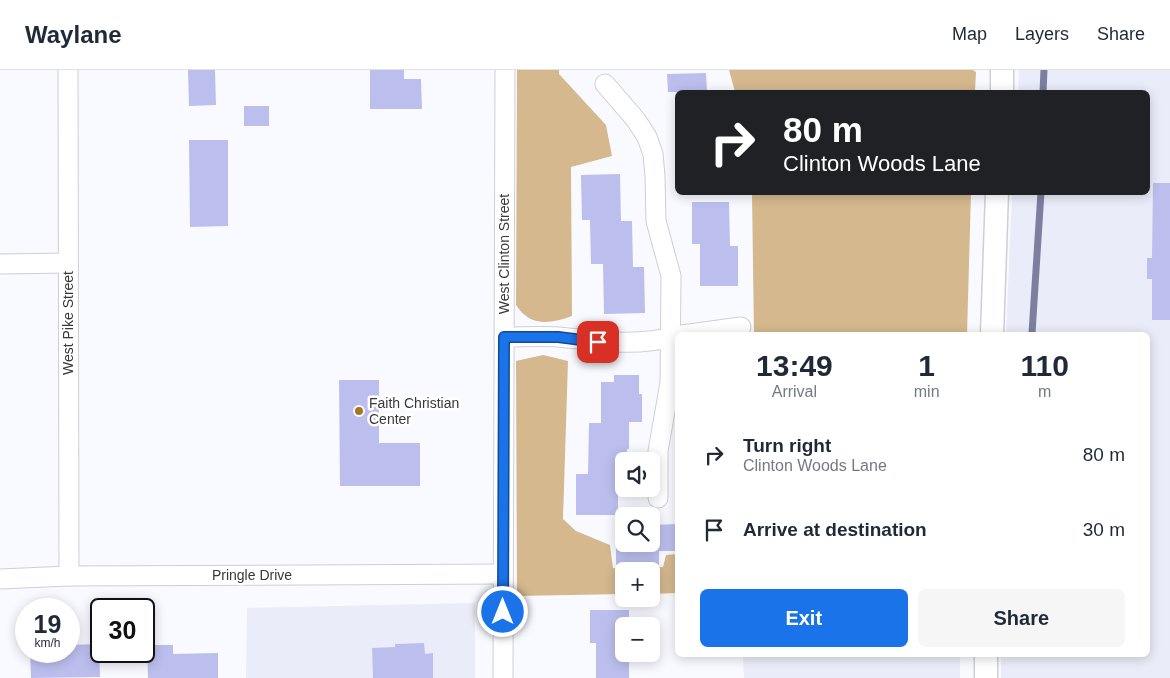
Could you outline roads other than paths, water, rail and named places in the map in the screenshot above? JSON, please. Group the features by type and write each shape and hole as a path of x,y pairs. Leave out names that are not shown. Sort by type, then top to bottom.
{"street":[{"name":"West Pike Street","path":"68,70 69,576"},
{"name":"West Clinton Street","path":"503,678 504,70"},
{"path":"1002,70 1002,90"},
{"path":"605,84 636,120 647,137 653,154 656,221 671,276 677,332"},
{"path":"992,332 997,195"},
{"path":"0,264 68,263"},
{"path":"705,332 741,327"},
{"path":"504,337 558,337 611,344 637,343 675,336"},
{"path":"658,498 658,451 675,349"},
{"name":"Pringle Drive","path":"0,579 69,576 503,574"},
{"path":"986,657 986,678"}],"waterway":[{"path":"1043,90 1044,70"},
{"path":"1032,332 1041,195"}],"place":[{"name":"Faith Christian Center","path":"359,411"}]}
